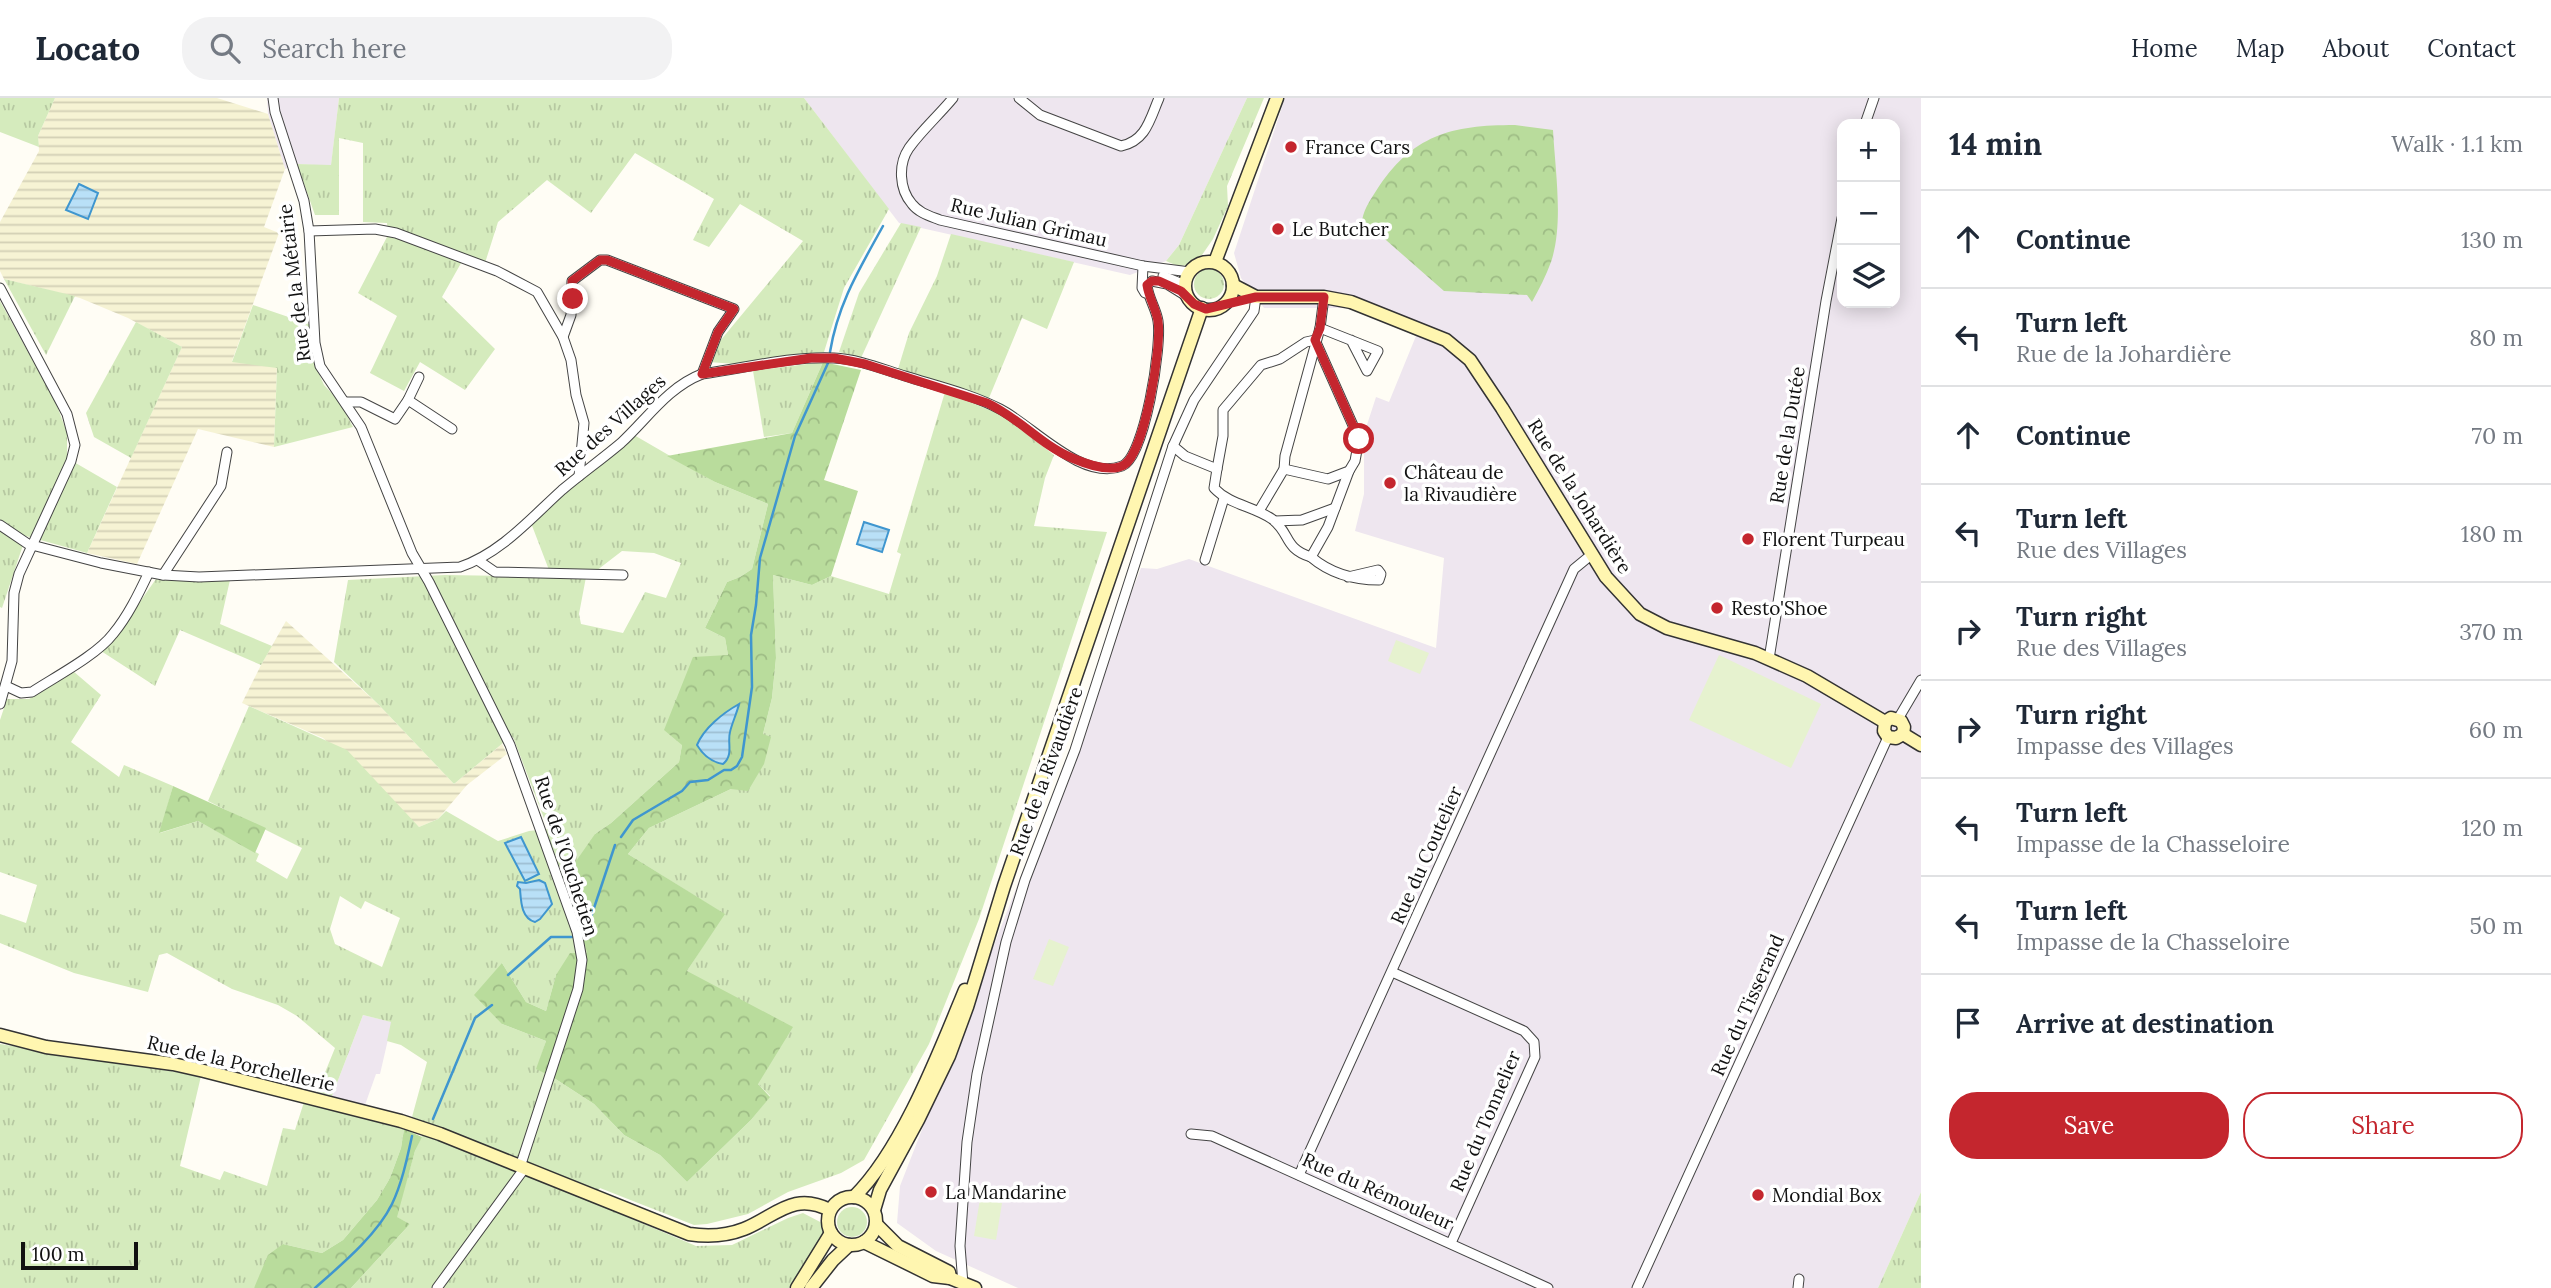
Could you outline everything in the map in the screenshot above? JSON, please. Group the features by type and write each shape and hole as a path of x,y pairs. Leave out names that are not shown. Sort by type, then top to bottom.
{"street":[{"name":"Rue de la Métairie","path":"273,98 275,112 304,201 309,231 313,320 320,366 361,427 412,553 422,569"},
{"name":"Rue Julian Grimau","path":"953,98 908,150 901,169 903,188 912,204 924,214 940,220 1143,266 1190,272"},
{"path":"1019,98 1040,115 1121,146 1138,139 1145,131 1159,98"},
{"path":"1214,262 1277,98"},
{"path":"1867,119 1874,98"},
{"path":"309,231 375,229 396,233 497,271 537,292 563,337 571,360 576,395 584,423 579,475"},
{"name":"Rue de la Dutée","path":"1769,659 1837,244"},
{"path":"563,337 571,315 572,281 600,260 607,260 734,309 718,332 702,374"},
{"path":"1214,262 1229,272 1233,285 1232,293 1217,309 1202,308 1194,304 1187,291 1190,272 1201,263 1214,262"},
{"name":"Rue Julian Grimau","path":"1143,266 1187,291"},
{"name":"Rue des Villages","path":"0,525 34,546 163,575 199,577 460,567 479,561 498,548 579,475 621,443 669,394 689,379 702,374 811,358 848,360 987,403 1004,411 1070,457 1092,466 1123,466 1132,457 1153,391 1158,322 1152,303 1142,288 1143,266"},
{"path":"1152,303 1147,285 1152,281 1187,291"},
{"name":"Rue de la Johardière","path":"1233,285 1256,297"},
{"path":"0,288 51,382 73,433 75,445 71,461 19,574 14,593 12,662 0,704"},
{"name":"Rue de la Johardière","path":"1225,303 1247,301 1256,297 1324,297 1351,302 1446,340 1470,360 1506,413 1605,578 1640,614 1667,628 1769,659 1892,720"},
{"name":"Rue de la Rivaudière","path":"966,1286 960,1246 967,1142 977,1074 1006,942 1029,867 1075,750 1173,446 1194,400 1254,311 1256,297"},
{"path":"1259,511 1284,469 1285,456 1320,328 1324,297"},
{"path":"950,1278 949,1272 893,1242 875,1217 865,1200 844,1198 830,1210 828,1223 831,1233 839,1242 849,1245 864,1242 874,1231 875,1217 880,1190 949,1056 1202,308"},
{"path":"1320,328 1351,340"},
{"path":"1315,340 1306,342 1280,359 1261,365 1223,410 1223,436 1214,488 1224,498 1259,511 1275,522 1293,549 1311,557 1327,569 1348,577"},
{"path":"1311,557 1355,461 1359,439 1315,340"},
{"path":"346,402 361,402 395,419 419,377"},
{"path":"408,400 452,429"},
{"path":"1173,446 1185,456 1217,469"},
{"path":"163,575 221,486 227,452"},
{"path":"1284,469 1328,479 1349,471"},
{"path":"1205,560 1224,498"},
{"path":"1275,522 1302,520 1335,508"},
{"name":"Rue du Coutelier","path":"1299,1175 1574,569 1591,555"},
{"path":"479,561 495,572 623,575"},
{"name":"Rue de l'Ouchetien","path":"422,569 510,745 577,932 582,960 578,989 522,1168 437,1288"},
{"path":"6,686 21,693 32,692 113,636 149,572"},
{"path":"1902,734 1896,738 1888,737 1883,728 1921,680"},
{"path":"1892,720 1903,724 1902,734"},
{"path":"1902,734 1921,745"},
{"name":"Rue du Tisserand","path":"1637,1288 1888,737"},
{"path":"854,1197 877,1170 909,1114 993,922"},
{"name":"Rue du Tonnelier","path":"1392,972 1524,1031 1534,1042 1535,1057 1451,1243"},
{"name":"Rue de la Porchellerie","path":"0,1035 46,1047 173,1064 430,1130 673,1229 696,1235 718,1235 736,1231 800,1202 830,1210"},
{"name":"Rue du Rémouleur","path":"1191,1133 1212,1136 1549,1288"},
{"path":"797,1288 831,1233"},
{"path":"864,1242 933,1276 950,1278 966,1286"},
{"path":"811,1288 849,1245"}],"shaded area":[{"path":"55,98 217,98 268,114 285,169 264,227 279,233 232,361 277,367 274,447 198,429 137,564 87,553 182,347 128,318 80,298 4,279 0,271 0,222 39,151 38,136"},
{"path":"267,98 339,98 331,166 297,164 285,169 268,114"},
{"path":"804,98 1247,98 1179,245 1166,261 1130,275 899,223"},
{"path":"1285,98 1921,98 1921,1192 1878,1288 1018,1288 936,1251 897,1223 900,1186 1141,568 1157,569 1189,559 1436,648 1444,558 1355,531 1364,494 1364,434 1376,397 1389,402 1416,336 1349,308 1264,308 1241,278 1234,253"},
{"path":"286,621 378,704 454,784 502,744 507,754 467,785 438,819 419,827 323,738 242,703"},
{"path":"363,1015 392,1022 380,1074 376,1074 365,1105 332,1096"}],"green space":[{"path":"0,98 55,98 38,136 39,147 0,132"},
{"path":"339,98 804,98 889,209 844,288 824,352 735,364 709,362 715,347 803,241 740,204 709,247 693,240 714,199 635,153 591,213 547,180 498,222 485,263 465,256 442,297 495,349 465,390 420,362 404,391 370,373 397,316 358,293 388,235 387,223 363,222 363,143 339,138 339,215 315,215 297,164 331,165"},
{"path":"1247,98 1264,98 1227,186 1228,206 1213,239 1202,255 1187,265 1178,266 1166,261 1179,245"},
{"path":"1515,125 1553,130 1558,196 1557,231 1551,262 1532,302 1527,295 1444,291 1370,226 1362,225 1364,212 1376,191 1404,157 1419,146 1452,131 1471,127"},
{"path":"901,223 921,227 861,358 839,352 859,293"},
{"path":"951,234 1074,262 1047,329 1022,318 989,398 898,369 909,333 937,276"},
{"path":"1209,269 1219,274 1224,284 1219,294 1209,299 1199,294 1194,284 1199,274"},
{"path":"4,279 75,296 46,355"},
{"path":"0,301 56,403 67,433 67,458 117,487 87,553 26,536 2,608 0,607"},
{"path":"253,305 309,324 316,367 324,385 340,402 353,427 274,447 277,368 232,362"},
{"path":"136,322 182,347 131,458 94,437 86,413"},
{"path":"823,362 792,433 764,437 753,371"},
{"path":"823,362 861,370 824,480 858,491 831,576 812,585 773,575 776,658 772,698 763,734 771,737 764,764 748,791 731,789 649,828 628,854 725,914 687,971 793,1027 758,1084 770,1097 751,1120 687,1182 660,1155 624,1135 594,1104 536,1069 546,1041 502,1024 474,995 502,963 526,1002 546,1011 556,975 570,953 587,953 567,874 595,834 679,762 682,745 664,730 693,657 728,655 725,638 705,628 727,582 752,569 768,504 715,482 667,456 792,433"},
{"path":"945,392 1002,415 1054,455 1045,478 1034,526 1107,532 979,919 929,1044 864,1160 841,1173 788,1192 748,1214 707,1224 694,1225 600,1188 592,1202 696,1246 732,1245 803,1213 824,1224 823,1233 811,1258 789,1288 351,1288 410,1224 396,1217 415,1151 428,1123 412,1117 427,1062 401,1045 387,1041 391,1022 363,1015 332,1096 317,1092 335,1048 297,1016 278,1005 232,989 167,953 159,955 148,992 74,973 0,943 0,914 26,923 37,885 0,872 0,720 7,699 29,699 73,671 101,695 71,742 119,777 124,765 173,786 160,833 198,821 259,854 256,861 287,879 302,848 208,801 249,706 347,750 419,827 438,819 446,811 498,841 529,831 548,829 513,737 454,784 334,662 348,580 445,575 586,577 579,614 581,624 623,633 645,592 666,598 681,563 654,553 622,551 596,571 549,570 531,523 634,435 715,482 768,504 752,569 727,582 705,628 725,638 728,655 682,745 679,762 595,834 585,939 587,953 556,975 546,1011 526,1002 502,963 502,1024 546,1041 537,1069 594,1104 624,1135 660,1155 687,1182 751,1120 770,1096 758,1084 687,971 724,914 628,854 649,828 731,789 763,734 772,698 776,658 773,575 812,585 831,576 889,594 901,554 897,552","holes":["340,896 361,909 365,901 400,918 382,967 335,944 330,929"]},
{"path":"156,579 230,580 220,624 272,646 261,665 180,630 155,686 101,651 113,640"},
{"path":"1396,640 1429,653 1420,674 1388,661"},
{"path":"1719,655 1821,704 1791,768 1689,720"},
{"path":"173,786 266,828 255,853 198,821 159,833"},
{"path":"1049,939 1069,947 1053,986 1033,979"},
{"path":"0,1044 201,1076 180,1166 220,1180 224,1171 267,1186 283,1128 295,1130 304,1102 404,1129 401,1148 390,1178 377,1200 343,1240 322,1253 283,1244 254,1288 0,1288"},
{"path":"404,1129 422,1137 415,1151 397,1217 410,1224 351,1288 254,1288 268,1255 283,1244 322,1253 343,1240 377,1200 390,1178 401,1148"},
{"path":"1921,1192 1921,1288 1878,1288"},
{"path":"980,1199 1002,1203 996,1240 974,1236"},
{"path":"852,1207 863,1211 867,1222 863,1233 852,1237 841,1233 837,1222 841,1211"}],"water":[{"path":"79,184 98,193 88,219 66,210"},
{"path":"864,522 889,530 882,552 857,544"},
{"path":"739,704 729,736 728,757 723,764 715,762 697,745 715,722"},
{"path":"521,837 539,874 525,881 505,843"},
{"path":"539,880 545,883 552,904 535,922 524,913 520,889 517,886 518,882"}],"waterway":[{"path":"830,352 844,302 883,226"},
{"path":"621,837 633,820 682,791 690,782 708,780 724,770 731,770 742,757 752,687 751,635 760,558 795,436 828,363"},
{"path":"585,935 615,845"},
{"path":"508,975 551,937 572,937"},
{"path":"433,1119 475,1018 492,1005"},
{"path":"315,1288 358,1249 385,1216 399,1188 412,1136"}],"place":[{"name":"France Cars","path":"1291,147"},
{"name":"Le Butcher","path":"1278,229"},
{"name":"Château de la Rivaudière","path":"1390,483"},
{"name":"Florent Turpeau","path":"1748,539"},
{"name":"Resto'Shoe","path":"1717,608"},
{"name":"La Mandarine","path":"931,1192"},
{"name":"Mondial Box","path":"1758,1195"}],"route":[{"path":"573,299 572,281 600,260 607,260 734,309 718,332 702,374 811,358 848,360 987,403 1004,411 1070,457 1092,466 1112,468 1123,466 1132,457 1153,391 1158,322 1147,285 1152,281 1159,281 1181,291 1194,304 1206,309 1217,309 1225,303 1247,301 1256,297 1324,297 1320,328 1315,340 1359,439"}]}
